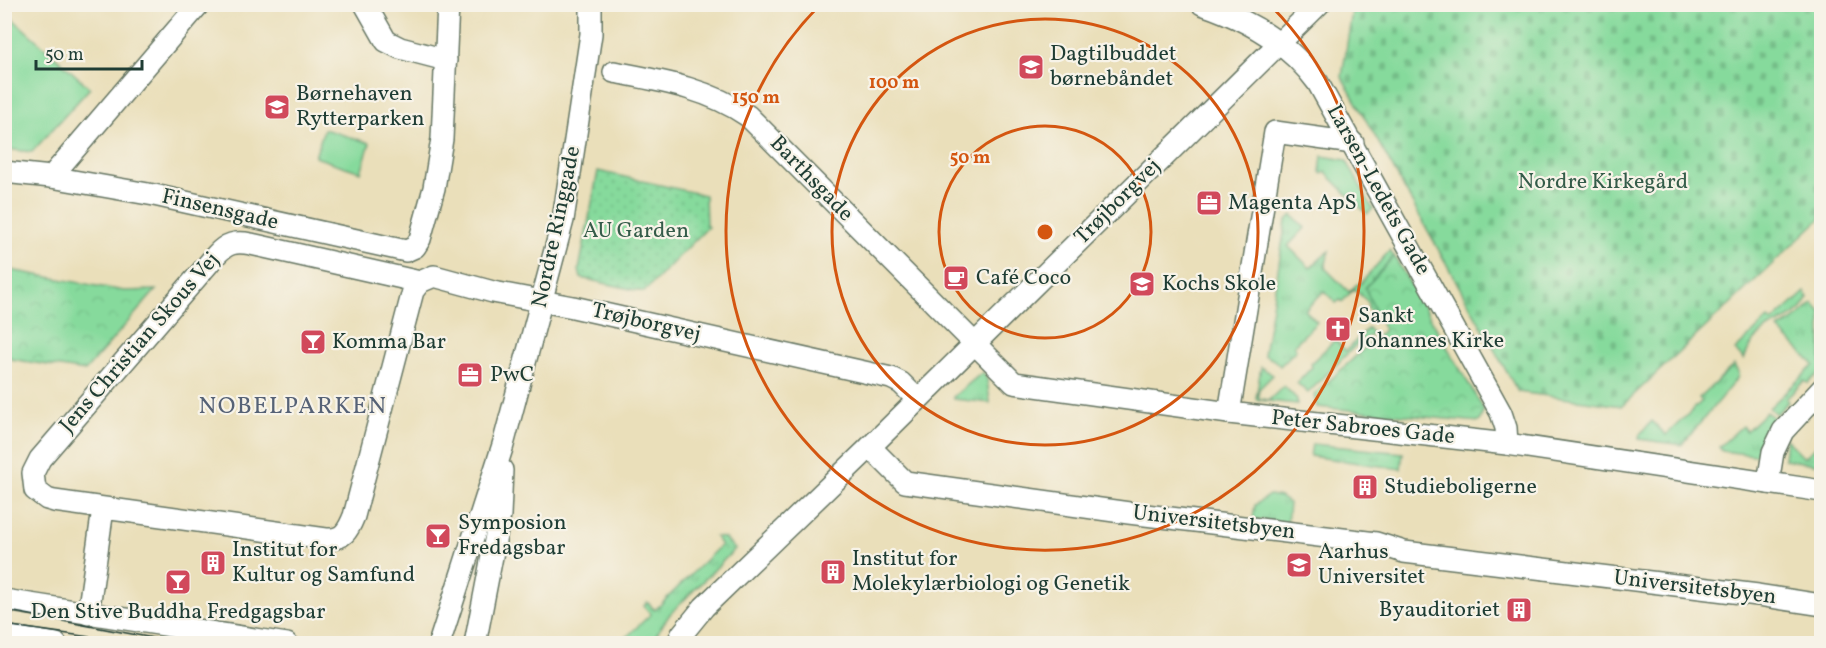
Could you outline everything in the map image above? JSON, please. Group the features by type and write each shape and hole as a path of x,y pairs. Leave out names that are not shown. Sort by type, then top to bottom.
{"street":[{"path":"51,177 199,4"},
{"path":"365,4 386,41 400,48 446,60 448,4"},
{"name":"Nordre Ringgade","path":"439,644 503,446 563,220 591,34 591,4"},
{"name":"Larsen-Ledets Gade","path":"1202,4 1242,19 1279,43 1302,62 1315,77 1501,413 1506,428 1507,444"},
{"name":"Trøjborgvej","path":"677,644 682,634 704,608 1319,4"},
{"name":"Finsensgade","path":"4,172 51,177 202,205 401,252 415,247 423,231 434,188 442,139 446,60"},
{"name":"Barthsgade","path":"614,72 683,85 722,100 748,116 973,344"},
{"path":"1229,413 1275,132 1353,143"},
{"name":"Jens Christian Skous Vej","path":"420,282 241,242 232,242 222,248 35,466 33,473 35,490 47,499 103,509 326,539 343,536 354,516 413,291 420,282 434,276 493,292 542,301"},
{"name":"Trøjborgvej","path":"542,301 891,378 901,383 917,399"},
{"name":"Peter Sabroes Gade","path":"973,344 1014,383 1229,413 1507,444 1821,491"},
{"path":"1768,483 1773,452 1783,431 1821,389"},
{"name":"Nordre Ringgade","path":"475,644 500,515 503,446"},
{"name":"Universitetsbyen","path":"870,447 905,482 1129,513 1376,543 1404,552 1758,595 1821,605"},
{"path":"88,614 103,509"},
{"path":"4,600 287,644"},
{"path":"4,636 56,644"}],"green space":[{"name":"Nordre Kirkegård","path":"1359,4 1821,5 1821,218 1622,406 1518,392 1342,77 1352,11"},
{"path":"5,12 90,88 32,152 5,149"},
{"path":"324,129 370,143 361,172 315,157"},
{"path":"1322,156 1346,160 1373,209 1367,214 1325,172 1322,174 1320,172"},
{"name":"AU Garden","path":"598,171 705,195 706,225 708,227 644,292 581,278 579,270"},
{"path":"1292,215 1305,228 1288,246 1310,268 1329,251 1325,268 1349,292 1361,283 1390,250 1430,318 1385,324 1368,309 1368,302 1354,289 1342,302 1340,300 1336,303 1324,291 1305,310 1317,322 1294,345 1296,350 1280,366 1264,355 1286,221"},
{"path":"1394,256 1484,410 1479,422 1317,407 1314,395 1384,330 1365,288"},
{"path":"5,269 124,291 156,290 85,371 5,358"},
{"path":"1805,292 1808,299 1805,305 1792,316 1762,333 1751,346 1744,360 1735,350 1768,319 1772,322"},
{"path":"1813,303 1821,312 1821,371 1808,383 1804,381 1786,399 1788,402 1776,414 1769,408 1814,365 1778,329 1797,318"},
{"path":"1368,328 1373,334 1360,341 1308,393 1297,383 1312,367 1311,363 1335,340 1346,351"},
{"path":"1734,365 1738,377 1682,445 1639,439 1640,434 1652,421 1666,435 1702,401 1699,398"},
{"path":"1261,367 1273,375 1259,389 1260,399 1269,400 1284,386 1297,399 1297,404 1258,400 1256,398"},
{"path":"983,372 987,379 990,403 954,399 953,397"},
{"path":"1766,412 1774,418 1769,451 1762,456 1722,451 1719,447 1742,426 1746,431"},
{"path":"1786,439 1804,458 1821,441 1821,465 1784,459"},
{"path":"1312,444 1403,453 1401,469 1310,456"},
{"path":"1269,495 1280,497 1289,503 1287,523 1253,519 1255,505"},
{"path":"715,537 724,538 735,549 670,614 656,635 647,643 620,643 651,614 644,606 647,602 655,610 721,545"}],"tram line":[{"path":"4,610 185,644"},
{"path":"4,625 140,644"}],"place":[{"name":"Dagtilbuddet børnebåndet","path":"1031,67"},
{"name":"Børnehaven Rytterparken","path":"277,107"},
{"name":"Magenta ApS","path":"1209,203"},
{"name":"Café Coco","path":"956,278"},
{"name":"Kochs Skole","path":"1142,284"},
{"name":"Sankt Johannes Kirke","path":"1338,329"},
{"name":"Komma Bar","path":"313,342"},
{"name":"PwC","path":"470,375"},
{"name":"Studieboligerne","path":"1365,487"},
{"name":"Symposion Fredagsbar","path":"438,536"},
{"name":"Institut for Kultur og Samfund","path":"213,563"},
{"name":"Aarhus Universitet","path":"1299,565"},
{"name":"Institut for Molekylærbiologi og Genetik","path":"833,572"},
{"name":"Den Stive Buddha Fredgagsbar","path":"178,582"},
{"name":"Byauditoriet","path":"1519,610"}],"district":[{"name":"NOBELPARKEN","path":"293,407"}]}
